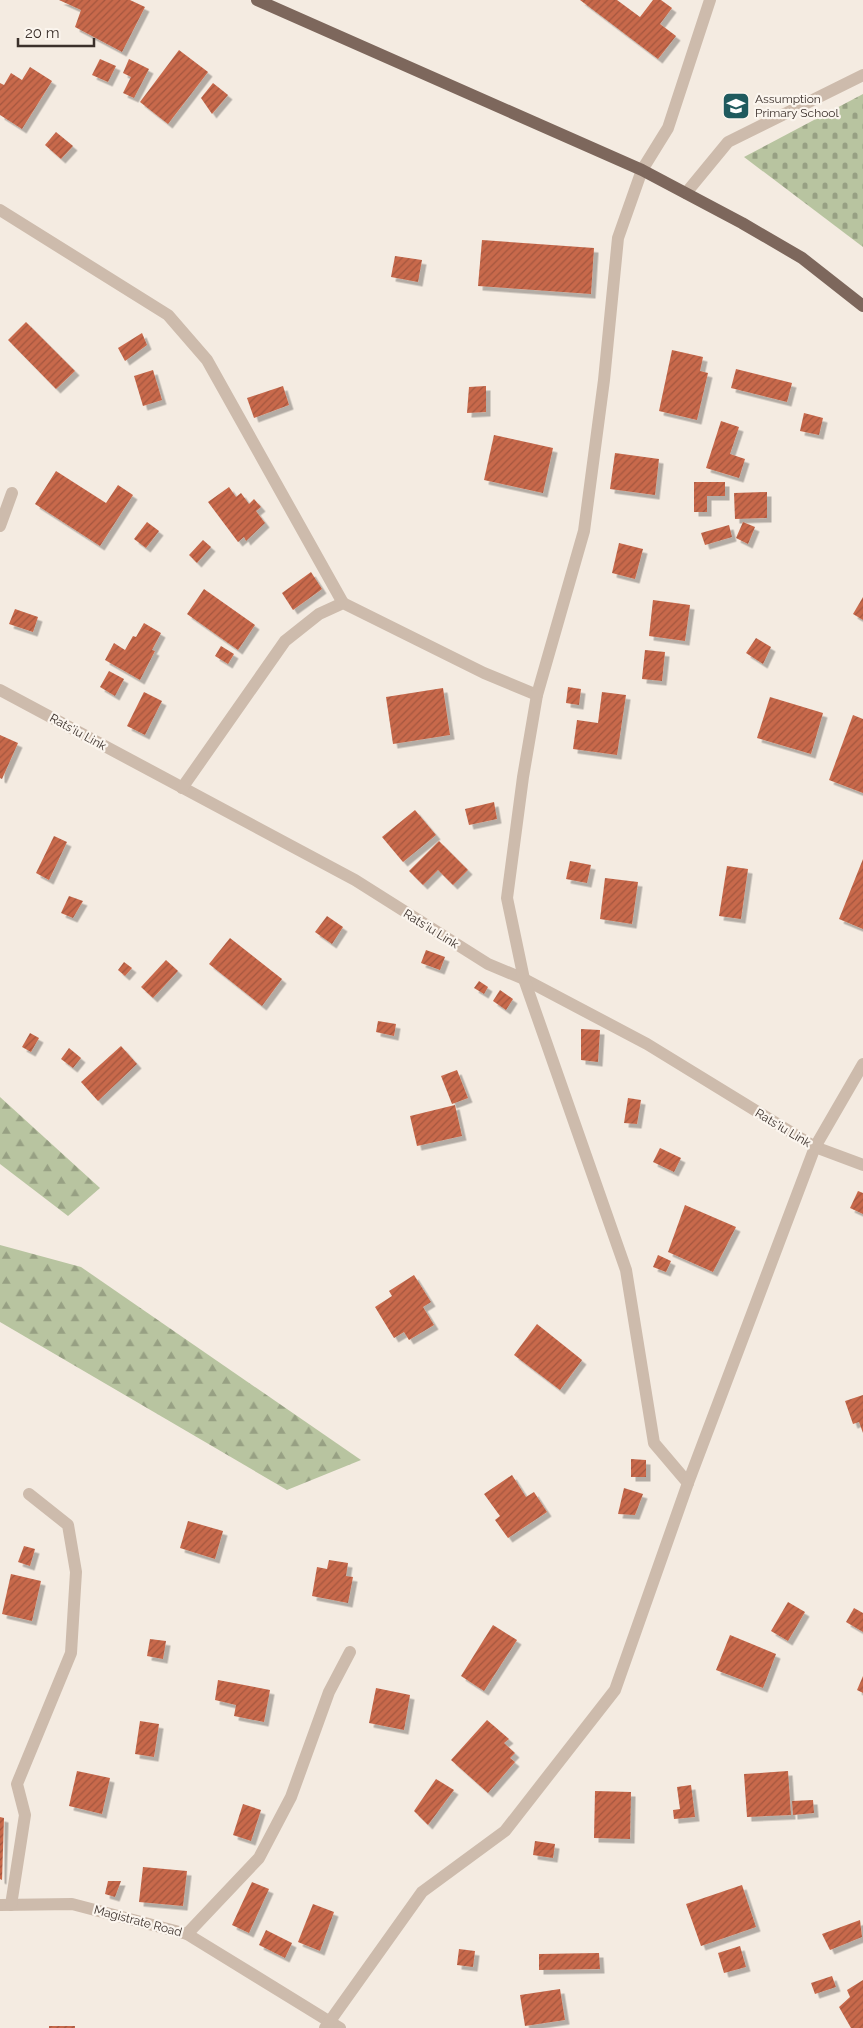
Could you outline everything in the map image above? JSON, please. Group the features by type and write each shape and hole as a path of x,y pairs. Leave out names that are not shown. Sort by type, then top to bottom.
{"main road":[{"path":"257,0 642,170 802,258 863,306"}],"street":[{"path":"688,1483 654,1443 626,1270 524,978 508,898 523,777 537,695 584,531 604,380 618,238 642,170 668,128 710,0"},
{"path":"686,193 728,142 863,75"},
{"path":"0,210 168,316 200,352 344,603 484,673 537,695"},
{"path":"0,526 12,493"},
{"path":"182,788 285,641 319,614 344,603"},
{"name":"Rats'iu Link","path":"0,690 355,880 488,964 524,978 646,1044 814,1147 863,1165"},
{"path":"332,2026 422,1892 504,1831 615,1690 688,1483 814,1147 863,1064"},
{"path":"6,1905 25,1815 17,1784 71,1653 76,1572 68,1525 29,1494"},
{"path":"187,1934 259,1858 291,1797 329,1692 350,1652"},
{"name":"Magistrate Road","path":"6,1905 72,1904 187,1934 332,2026"}],"green space":[{"path":"863,94 863,247 744,157"},
{"path":"0,1097 100,1188 68,1216 0,1164"},
{"path":"0,1245 81,1267 361,1460 287,1490 0,1322"}],"building":[{"path":"59,0 130,0 145,7 122,52 75,27 81,10"},
{"path":"580,0 617,0 640,17 653,0 661,0 672,8 660,24 676,36 658,59"},
{"path":"179,50 208,72 168,124 140,102"},
{"path":"100,59 116,66 108,82 92,75"},
{"path":"129,59 149,69 134,98 123,93 131,77 123,73"},
{"path":"30,67 52,81 22,129 0,115 0,83 4,85 11,73 22,80"},
{"path":"213,83 228,95 212,114 201,98"},
{"path":"56,132 73,146 61,159 45,145"},
{"path":"482,240 594,248 591,294 478,286"},
{"path":"395,256 422,260 418,282 391,277"},
{"path":"26,322 75,371 56,389 8,340"},
{"path":"142,333 147,345 125,361 118,348"},
{"path":"672,350 703,357 700,371 708,373 697,420 659,411"},
{"path":"736,369 792,383 787,402 731,388"},
{"path":"153,370 162,400 143,406 134,376"},
{"path":"283,386 289,405 254,418 247,398"},
{"path":"486,386 486,412 467,413 469,387"},
{"path":"804,413 823,418 819,435 800,431"},
{"path":"721,421 739,427 730,454 745,459 739,478 706,468"},
{"path":"494,435 553,448 543,493 484,480"},
{"path":"615,453 659,459 655,495 610,489"},
{"path":"56,471 106,503 118,485 133,495 100,546 35,504"},
{"path":"694,482 725,482 725,496 707,496 707,512 694,512"},
{"path":"229,487 236,497 241,493 249,504 254,499 261,507 256,511 265,523 246,541 244,537 238,542 208,502"},
{"path":"767,492 767,518 735,519 734,493"},
{"path":"147,522 159,531 146,548 134,539"},
{"path":"743,522 755,527 748,544 736,538"},
{"path":"729,525 732,537 705,545 701,533"},
{"path":"203,540 211,547 197,563 189,555"},
{"path":"619,543 643,549 635,579 612,573"},
{"path":"311,572 322,589 293,610 282,593"},
{"path":"204,589 255,625 238,650 187,614"},
{"path":"863,597 863,620 853,614"},
{"path":"653,600 690,605 685,641 649,636"},
{"path":"15,609 38,617 33,632 9,624"},
{"path":"144,623 161,633 152,650 155,651 140,680 105,660 114,643 125,650 133,636 136,637"},
{"path":"756,638 771,647 763,664 746,653"},
{"path":"221,646 234,654 228,664 215,656"},
{"path":"645,650 665,652 662,681 642,679"},
{"path":"109,671 124,679 115,696 100,687"},
{"path":"568,687 581,689 579,705 566,703"},
{"path":"443,688 450,735 393,744 386,697"},
{"path":"144,692 162,701 145,735 127,726"},
{"path":"602,692 626,695 617,755 573,749 577,720 598,723"},
{"path":"770,697 823,713 811,754 757,738"},
{"path":"853,715 863,719 863,793 829,780"},
{"path":"0,735 18,743 2,779 0,778"},
{"path":"494,802 497,819 469,825 465,809"},
{"path":"415,810 436,835 403,862 382,837"},
{"path":"54,836 67,842 49,880 36,873"},
{"path":"439,841 468,870 453,885 438,870 423,885 409,871"},
{"path":"863,859 863,929 839,919"},
{"path":"570,861 591,865 587,883 566,879"},
{"path":"727,866 748,869 741,919 719,916"},
{"path":"605,878 638,882 632,924 600,919"},
{"path":"69,896 83,901 73,918 61,913"},
{"path":"327,916 343,927 332,944 315,932"},
{"path":"230,938 282,979 262,1006 209,964"},
{"path":"426,950 445,957 440,970 421,963"},
{"path":"166,960 178,971 153,998 141,987"},
{"path":"124,962 132,968 125,976 118,970"},
{"path":"479,981 488,987 484,994 474,988"},
{"path":"500,990 513,999 506,1010 493,1001"},
{"path":"378,1021 396,1024 394,1036 376,1032"},
{"path":"581,1029 600,1030 598,1062 581,1060"},
{"path":"30,1033 39,1038 31,1052 22,1047"},
{"path":"121,1046 137,1064 98,1101 81,1082"},
{"path":"69,1048 81,1058 73,1068 61,1059"},
{"path":"457,1070 468,1098 452,1104 441,1076"},
{"path":"628,1098 641,1100 637,1124 624,1123"},
{"path":"455,1105 462,1136 417,1146 410,1116"},
{"path":"660,1148 681,1158 674,1172 653,1162"},
{"path":"858,1191 863,1193 863,1214 850,1208"},
{"path":"685,1205 736,1227 713,1272 668,1252"},
{"path":"658,1255 671,1261 666,1272 653,1267"},
{"path":"414,1275 431,1302 423,1307 434,1325 409,1340 404,1332 394,1338 375,1307 392,1296 389,1291"},
{"path":"537,1324 582,1360 560,1390 514,1355"},
{"path":"863,1395 863,1433 859,1422 853,1424 845,1401"},
{"path":"631,1459 646,1460 646,1477 631,1477"},
{"path":"512,1475 526,1497 534,1492 547,1512 508,1538 495,1520 500,1516 484,1494"},
{"path":"624,1488 643,1494 635,1515 618,1514"},
{"path":"188,1521 223,1531 215,1559 180,1548"},
{"path":"24,1546 35,1549 30,1566 18,1562"},
{"path":"329,1560 348,1563 346,1576 353,1577 348,1603 312,1596 317,1567 327,1569"},
{"path":"11,1574 41,1581 32,1621 2,1614"},
{"path":"788,1602 805,1612 788,1641 771,1631"},
{"path":"854,1608 863,1613 863,1632 846,1622"},
{"path":"493,1625 517,1640 484,1691 461,1676"},
{"path":"730,1635 776,1654 763,1688 716,1670"},
{"path":"150,1639 166,1641 163,1659 147,1656"},
{"path":"863,1676 863,1693 857,1690"},
{"path":"218,1680 270,1690 264,1722 234,1716 236,1705 215,1700"},
{"path":"376,1688 410,1695 404,1730 369,1723"},
{"path":"487,1720 509,1739 504,1743 515,1753 510,1758 515,1762 488,1793 451,1760"},
{"path":"140,1721 159,1724 154,1757 135,1754"},
{"path":"77,1771 110,1778 102,1814 69,1806"},
{"path":"788,1771 791,1815 747,1817 744,1774"},
{"path":"436,1779 454,1790 428,1825 414,1811"},
{"path":"691,1785 695,1817 674,1819 673,1810 680,1809 677,1787"},
{"path":"595,1791 631,1792 630,1839 594,1838"},
{"path":"813,1800 814,1813 793,1815 792,1801"},
{"path":"243,1804 261,1810 251,1841 233,1835"},
{"path":"0,1817 4,1818 2,1880 0,1879"},
{"path":"535,1841 555,1844 553,1858 533,1855"},
{"path":"143,1867 187,1871 183,1906 139,1902"},
{"path":"108,1881 121,1881 115,1897 105,1894"},
{"path":"252,1882 269,1889 249,1933 232,1925"},
{"path":"742,1885 756,1927 701,1946 686,1904"},
{"path":"313,1904 334,1912 320,1951 298,1942"},
{"path":"860,1920 862,1937 830,1950 822,1934"},
{"path":"266,1930 292,1943 285,1958 259,1945"},
{"path":"740,1946 746,1967 724,1973 718,1953"},
{"path":"459,1949 475,1951 473,1967 457,1965"},
{"path":"599,1953 600,1969 539,1970 539,1954"},
{"path":"832,1976 836,1987 815,1994 811,1983"},
{"path":"863,1980 863,2028 851,2028 839,2007 850,1997 847,1990"},
{"path":"560,1989 565,2020 525,2026 520,1995"},
{"path":"49,2026 75,2026 75,2028 49,2028"}],"place":[{"name":"Assumption Primary School","path":"736,106"}]}
